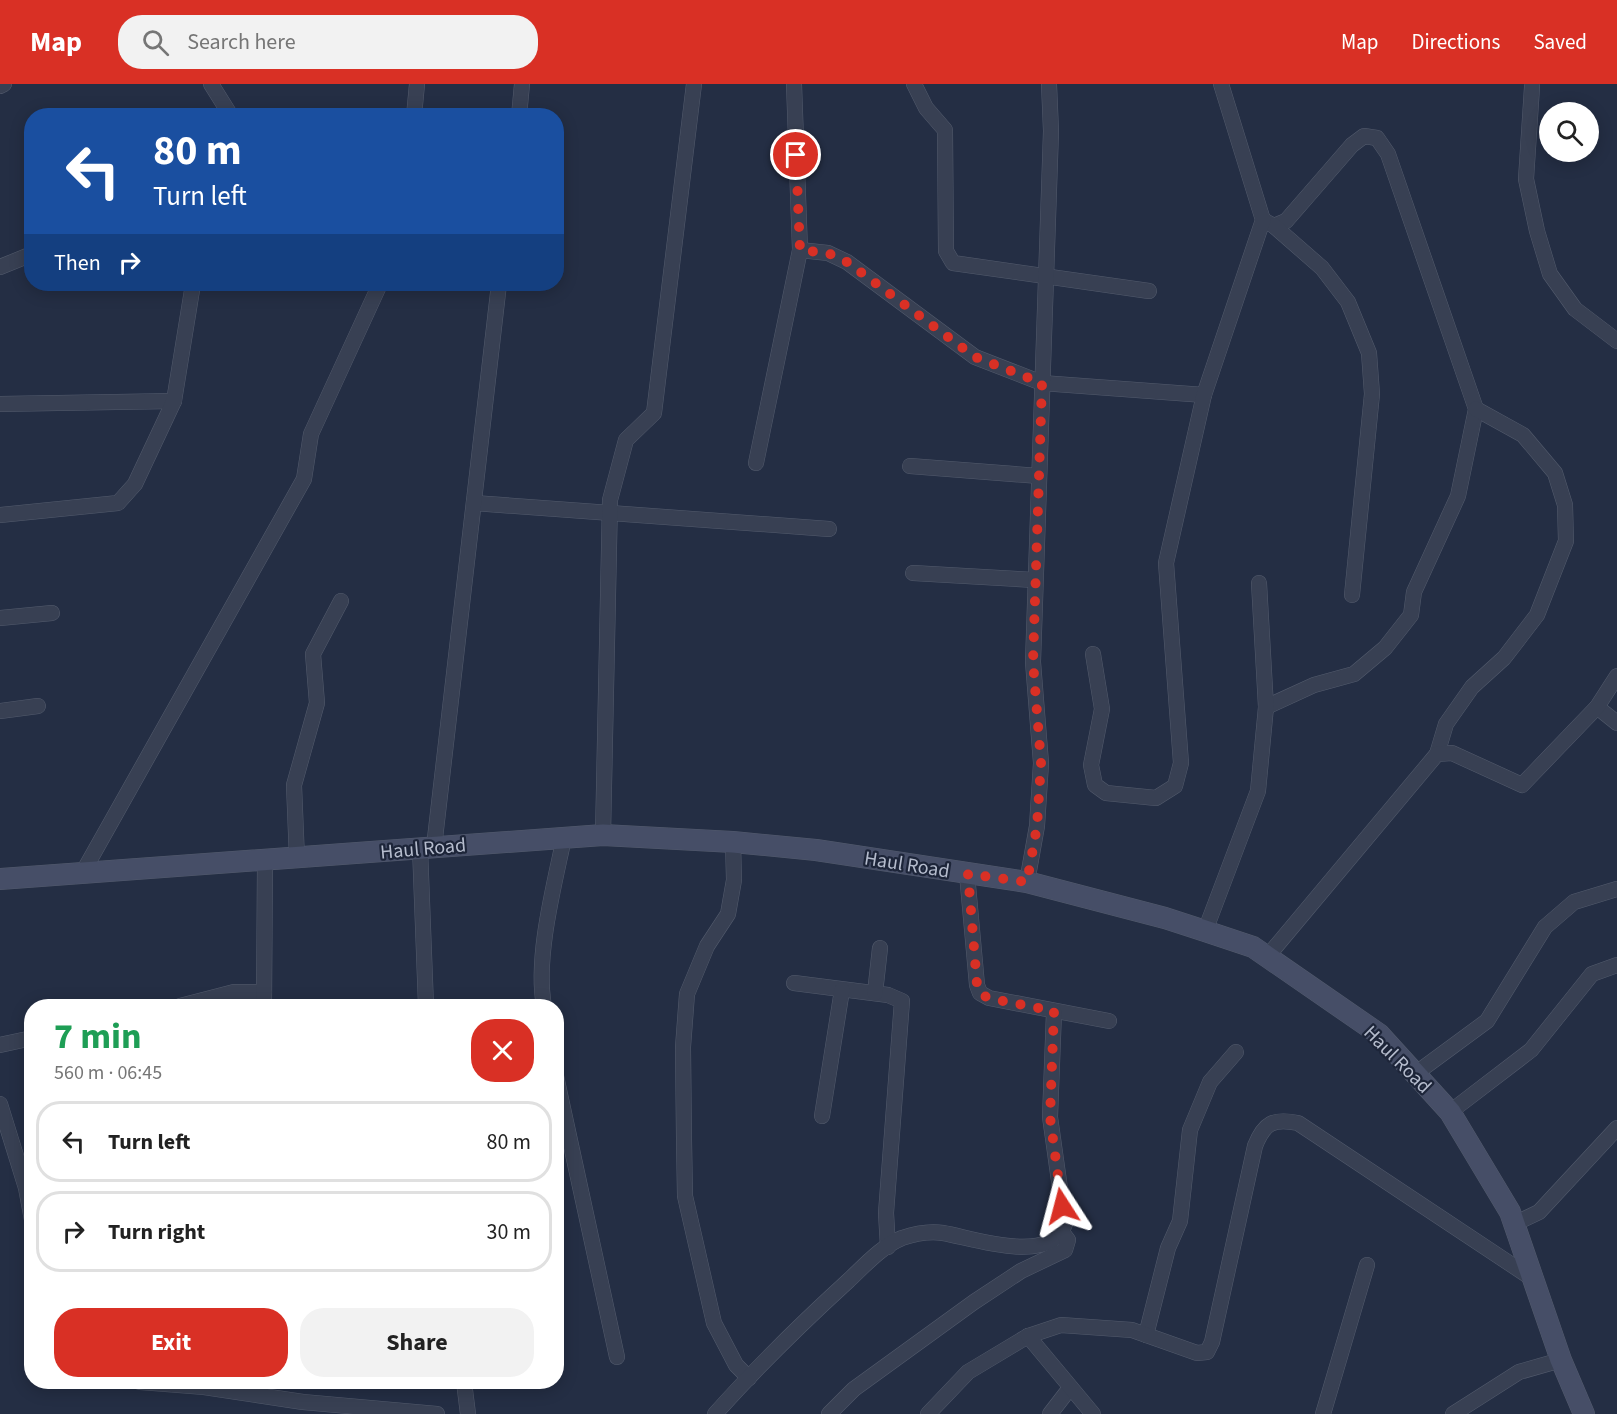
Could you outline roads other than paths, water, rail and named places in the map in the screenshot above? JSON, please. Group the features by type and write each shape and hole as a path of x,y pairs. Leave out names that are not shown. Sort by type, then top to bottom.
{"main road":[{"name":"Haul Road","path":"0,879 603,835 733,842 816,850 1027,882 1165,918 1253,947 1379,1034 1450,1112 1510,1212 1561,1360 1584,1414"}],"street":[{"path":"211,84 226,108"},
{"path":"415,108 417,84"},
{"path":"520,108 522,84"},
{"path":"603,835 610,500 626,440 654,412 694,84"},
{"path":"756,463 800,250 794,84"},
{"path":"914,84 926,108 945,130 946,251 953,263 1149,291"},
{"path":"1027,882 1037,826 1041,763 1033,662 1051,131 1049,84"},
{"path":"1221,84 1268,223 1322,268 1348,302 1369,353 1372,394 1353,595"},
{"path":"1532,87 1527,179 1537,231 1550,274 1575,309 1617,341"},
{"path":"1266,707 1314,685 1354,674 1385,648 1411,615 1414,592 1458,496 1476,409 1388,154 1377,138 1364,136 1352,145 1286,221 1268,223"},
{"path":"1093,654 1102,709 1091,765 1095,785 1106,793 1156,798 1175,786 1181,763 1166,563 1204,395 1268,223"},
{"path":"800,250 828,253 847,262 975,357 1042,383 1204,395"},
{"path":"0,267 24,257"},
{"path":"0,515 118,503 135,484 174,401 192,291"},
{"path":"83,872 304,479 311,434 377,291"},
{"path":"426,999 427,848 474,503 498,291"},
{"path":"0,404 174,401"},
{"path":"1267,957 1437,754 1446,724 1452,715 1473,687 1503,658 1537,615 1566,541 1565,505 1555,473 1523,435 1476,409"},
{"path":"910,466 1039,476"},
{"path":"474,503 829,529"},
{"path":"913,573 1035,580"},
{"path":"1205,931 1258,791 1266,707 1260,583"},
{"path":"297,859 294,785 317,703 313,654 341,602"},
{"path":"0,618 52,613"},
{"path":"1437,754 1452,753 1522,785 1597,707 1617,676"},
{"path":"0,711 38,706"},
{"path":"1597,707 1617,723"},
{"path":"543,999 541,991 549,913 564,838"},
{"path":"733,842 734,880 728,914 708,946 687,994 683,1047 684,1139 686,1196 714,1323 736,1365 749,1378"},
{"path":"207,999 234,992 264,999 265,861"},
{"path":"968,874 977,985 980,993 988,998 1108,1021"},
{"path":"1415,1074 1487,1021 1545,927 1574,902 1617,889"},
{"path":"875,993 880,948"},
{"path":"1450,1112 1531,1050 1592,974 1617,965"},
{"path":"794,983 896,996 902,1001 885,1214 888,1247"},
{"path":"822,1116 842,990"},
{"path":"715,1414 806,1320 900,1239 921,1233 940,1233 1005,1245 1032,1247 1050,1242 1062,1232 1065,1224 1050,1117 1054,1011"},
{"path":"0,1045 24,1040"},
{"path":"1146,1335 1168,1248 1180,1221 1190,1130 1210,1082 1236,1052"},
{"path":"0,1104 24,1173"},
{"path":"564,1113 616,1357"},
{"path":"928,1414 968,1372 1028,1336 1061,1325 1132,1330 1197,1353 1207,1352 1212,1342 1255,1146 1262,1130 1271,1121 1282,1120 1298,1123 1533,1279"},
{"path":"1514,1224 1539,1212 1617,1128"},
{"path":"829,1414 854,1389 974,1302 1021,1271 1065,1250 1068,1240 1062,1232"},
{"path":"1323,1414 1367,1265"},
{"path":"1028,1336 1093,1414"},
{"path":"1453,1414 1519,1372 1561,1360"},
{"path":"1050,1414 1070,1388"},
{"path":"217,1389 303,1402 437,1414"},
{"path":"465,1389 468,1414"}]}
